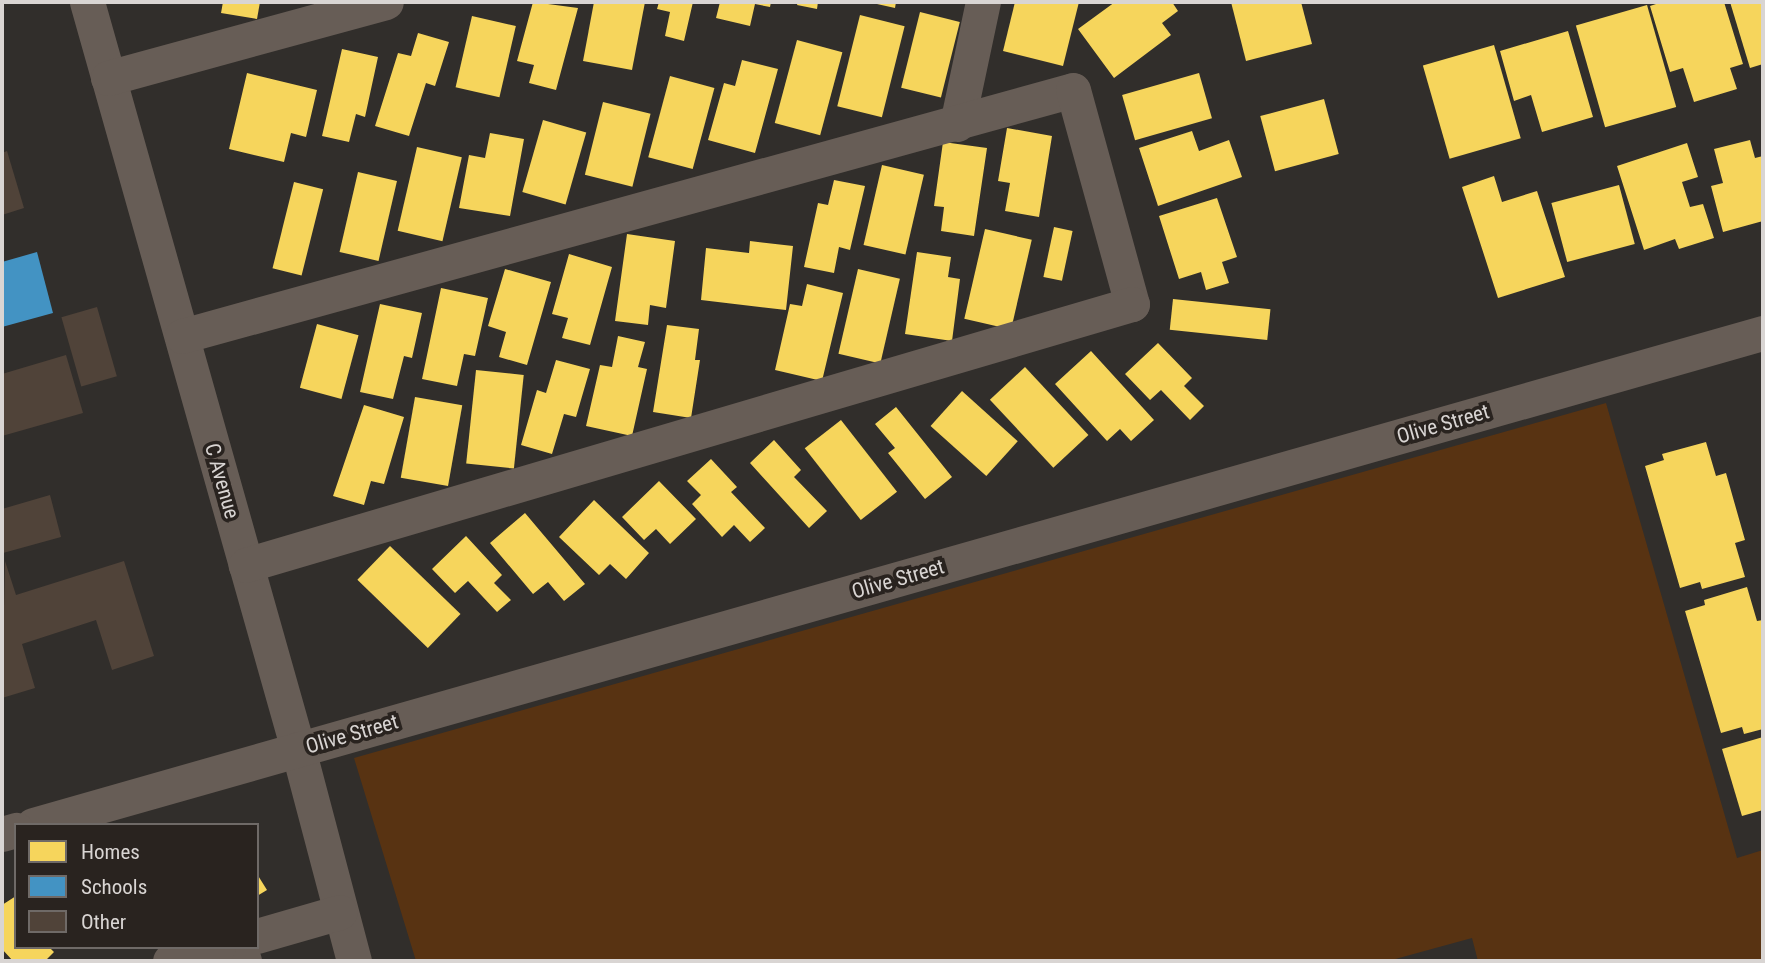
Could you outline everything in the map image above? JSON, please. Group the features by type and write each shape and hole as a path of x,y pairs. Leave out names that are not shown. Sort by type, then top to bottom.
{"street":[{"name":"C Avenue","path":"87,2 298,749 354,961"},
{"path":"108,78 386,2"},
{"path":"957,124 983,2"},
{"path":"182,336 1073,90 1132,304 246,565"},
{"name":"Olive Street","path":"40,823 1763,333"},
{"path":"259,935 340,912"},
{"path":"170,961 211,949"}],"shaded area":[{"path":"1606,403 1737,858 1763,850 1763,961 1478,961 1472,938 1388,961 416,961 354,758"}],"building: Homes":[{"path":"223,2 260,2 257,19 221,13"},
{"path":"533,2 578,8 556,90 529,83 534,65 517,61"},
{"path":"594,2 645,2 632,70 583,61"},
{"path":"659,2 693,2 684,41 665,36 670,12 657,9"},
{"path":"720,2 771,2 770,7 755,4 750,26 716,18"},
{"path":"798,2 818,2 817,9 797,5"},
{"path":"868,2 896,2 895,8"},
{"path":"1015,2 1079,2 1063,66 1003,51"},
{"path":"1115,2 1172,2 1178,11 1162,23 1171,35 1114,78 1078,29"},
{"path":"1231,2 1301,2 1312,44 1246,61"},
{"path":"1662,2 1724,2 1743,64 1730,68 1737,89 1694,102 1683,68 1670,72 1650,6"},
{"path":"1730,2 1763,2 1763,64 1750,68"},
{"path":"1647,5 1676,107 1605,127 1576,25"},
{"path":"920,12 960,22 941,98 901,88"},
{"path":"860,15 905,26 882,117 837,106"},
{"path":"472,16 516,26 499,97 456,87"},
{"path":"1568,31 1593,117 1542,132 1531,95 1514,101 1500,51"},
{"path":"418,33 449,42 435,86 426,83 409,136 375,126 398,53 411,56"},
{"path":"797,40 842,52 820,135 775,123"},
{"path":"1494,45 1521,138 1450,159 1423,65"},
{"path":"342,49 378,57 365,117 356,114 349,142 322,136"},
{"path":"742,60 778,69 755,153 708,140 724,83 735,86"},
{"path":"247,73 317,90 306,137 291,133 284,162 229,149"},
{"path":"1199,73 1212,118 1135,140 1122,95"},
{"path":"670,76 714,88 693,169 648,157"},
{"path":"1324,99 1339,154 1275,171 1260,116"},
{"path":"603,102 651,114 632,187 585,175"},
{"path":"543,120 586,132 566,204 522,192"},
{"path":"1007,128 1052,136 1039,217 1005,211 1010,183 998,181"},
{"path":"1192,131 1199,151 1229,140 1242,177 1158,206 1139,148"},
{"path":"490,133 524,139 510,216 459,208 469,155 485,158"},
{"path":"1750,140 1755,158 1763,156 1763,221 1723,232 1711,186 1723,183 1714,149"},
{"path":"943,142 987,148 974,236 941,231 944,207 934,206"},
{"path":"1687,143 1698,177 1682,182 1690,207 1703,204 1714,238 1679,249 1675,239 1644,250 1617,166"},
{"path":"417,147 462,157 442,241 398,231"},
{"path":"882,165 924,175 905,255 864,245"},
{"path":"358,172 397,181 379,261 340,252"},
{"path":"1494,176 1502,202 1537,191 1565,277 1498,298 1462,187"},
{"path":"834,180 865,186 850,250 839,247 834,273 804,267 818,203 828,205"},
{"path":"294,182 323,189 302,276 272,268"},
{"path":"1619,185 1635,244 1567,262 1551,203"},
{"path":"1217,198 1237,257 1222,262 1229,283 1206,290 1201,272 1179,279 1159,216"},
{"path":"1054,227 1073,231 1062,281 1043,277"},
{"path":"985,229 1032,240 1011,329 964,319"},
{"path":"627,234 675,241 666,308 650,305 648,325 615,321"},
{"path":"750,241 793,246 786,310 701,300 706,248 749,253"},
{"path":"917,252 951,257 948,277 960,279 952,341 905,334"},
{"path":"569,254 612,267 590,345 562,338 568,318 552,314"},
{"path":"505,269 551,282 527,365 499,357 506,332 488,326"},
{"path":"858,269 900,279 880,363 838,354"},
{"path":"807,284 843,293 822,381 775,370 790,304 802,306"},
{"path":"441,288 488,298 475,356 464,354 457,386 422,379"},
{"path":"1173,299 1270,309 1267,340 1170,330"},
{"path":"380,304 422,313 412,358 404,356 393,399 360,392"},
{"path":"317,324 359,335 341,399 300,388"},
{"path":"667,325 699,329 695,360 700,360 691,418 653,412"},
{"path":"618,336 645,342 638,367 647,369 632,436 586,426 600,365 612,367"},
{"path":"1158,343 1192,378 1184,386 1204,406 1190,420 1161,390 1150,400 1125,374"},
{"path":"1091,351 1154,420 1131,441 1120,429 1107,441 1055,384"},
{"path":"556,360 590,369 576,417 564,414 552,454 521,445 537,390 546,393"},
{"path":"1025,367 1088,435 1053,468 990,400"},
{"path":"476,370 524,375 514,469 466,463"},
{"path":"962,391 1018,441 986,476 931,426"},
{"path":"415,397 462,405 448,486 401,478"},
{"path":"364,405 404,417 384,484 371,481 364,505 333,496"},
{"path":"896,407 952,477 925,499 888,453 895,448 875,424"},
{"path":"841,420 897,492 861,520 805,448"},
{"path":"774,440 801,470 794,477 827,511 809,528 750,463"},
{"path":"1706,442 1716,476 1726,473 1745,540 1735,543 1745,577 1702,589 1700,582 1680,588 1645,466 1664,460 1662,454"},
{"path":"711,459 737,487 731,492 765,528 750,542 734,525 722,537 692,504 701,495 687,481"},
{"path":"659,481 696,519 670,544 656,529 644,540 622,517"},
{"path":"594,500 649,553 626,579 610,564 599,575 559,537"},
{"path":"525,513 585,584 564,601 548,582 533,594 490,543"},
{"path":"466,536 502,575 494,583 511,600 497,612 468,581 455,593 432,569"},
{"path":"390,546 460,614 428,648 357,580"},
{"path":"1747,587 1757,621 1763,620 1763,729 1744,734 1742,727 1721,733 1685,611 1705,605 1704,600"},
{"path":"1763,737 1763,810 1742,816 1722,749"},
{"path":"259,877 267,890 259,895"},
{"path":"14,897 14,949 51,949 54,952 45,961 13,961 2,949 2,905"}],"building: Schools":[{"path":"37,252 53,313 2,327 2,262"}],"building: Other":[{"path":"7,151 24,208 2,215 2,153"},
{"path":"97,307 117,376 81,386 61,317"},
{"path":"66,355 83,413 2,436 2,374"},
{"path":"50,495 61,537 3,553 2,509"},
{"path":"5,561 16,595 124,561 154,656 112,670 96,620 22,644 35,688 2,698"}]}
